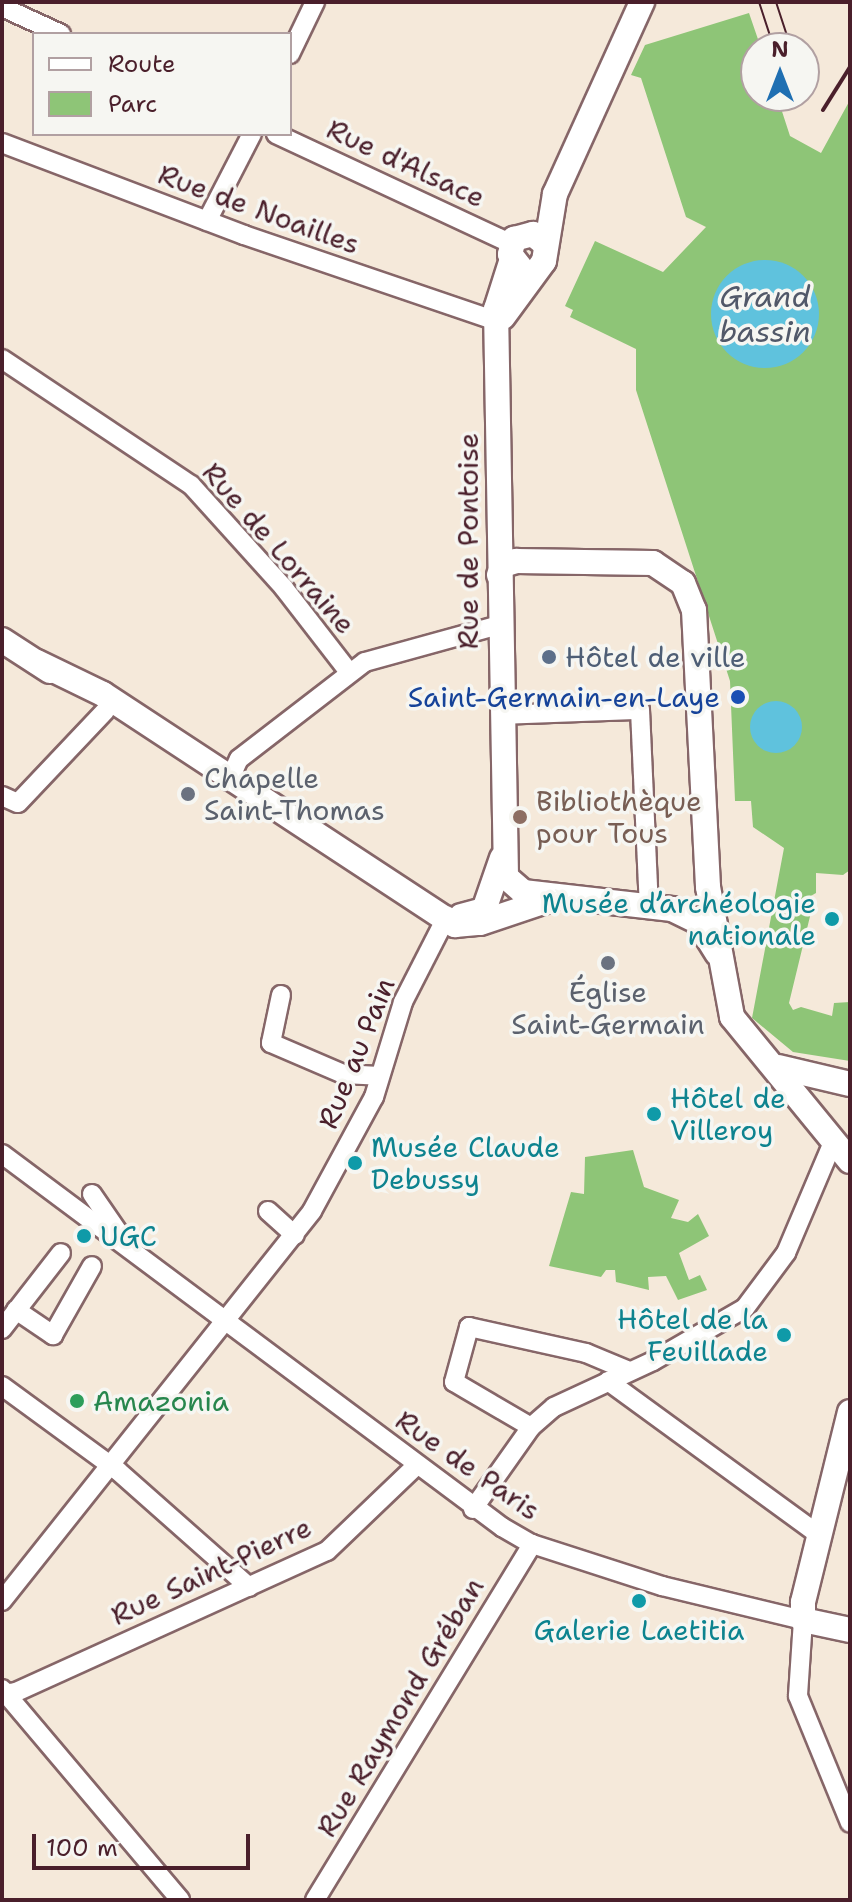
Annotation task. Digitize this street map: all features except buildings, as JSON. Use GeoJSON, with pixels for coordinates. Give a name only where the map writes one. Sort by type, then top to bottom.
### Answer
{"type":"FeatureCollection","features":[{"type":"Feature","properties":{"kind":"main road","name":"Rue de Pontoise"},"geometry":{"type":"LineString","coordinates":[[458,916],[484,910],[501,861],[499,322],[496,309],[524,245],[555,194],[642,2]]}},
{"type":"Feature","properties":{"kind":"main road"},"geometry":{"type":"LineString","coordinates":[[499,322],[535,268],[544,261],[524,245]]}},
{"type":"Feature","properties":{"kind":"main road"},"geometry":{"type":"LineString","coordinates":[[498,536],[506,551],[520,560]]}},
{"type":"Feature","properties":{"kind":"main road"},"geometry":{"type":"LineString","coordinates":[[499,575],[503,565],[520,560],[653,563],[676,576],[690,595],[708,887],[717,953],[732,1017],[744,1036],[778,1067],[850,1161]]}},
{"type":"Feature","properties":{"kind":"main road"},"geometry":{"type":"LineString","coordinates":[[2,640],[115,711],[210,763],[229,781],[458,916],[466,926],[556,898],[660,908],[697,921],[717,953]]}},
{"type":"Feature","properties":{"kind":"main road","name":"Rue de Pontoise"},"geometry":{"type":"LineString","coordinates":[[501,861],[513,886],[523,892],[556,898]]}},
{"type":"Feature","properties":{"kind":"main road"},"geometry":{"type":"LineString","coordinates":[[660,908],[694,902],[708,887]]}},
{"type":"Feature","properties":{"kind":"main road"},"geometry":{"type":"LineString","coordinates":[[778,1067],[842,1083]]}},
{"type":"Feature","properties":{"kind":"main road"},"geometry":{"type":"LineString","coordinates":[[805,1102],[842,1083]]}},
{"type":"Feature","properties":{"kind":"main road"},"geometry":{"type":"LineString","coordinates":[[850,1412],[819,1535],[803,1620],[850,1630]]}},
{"type":"Feature","properties":{"kind":"street"},"geometry":{"type":"LineString","coordinates":[[292,50],[315,2]]}},
{"type":"Feature","properties":{"kind":"street"},"geometry":{"type":"LineString","coordinates":[[2,7],[57,32]]}},
{"type":"Feature","properties":{"kind":"street"},"geometry":{"type":"LineString","coordinates":[[207,221],[251,136]]}},
{"type":"Feature","properties":{"kind":"street","name":"Rue d'Alsace"},"geometry":{"type":"LineString","coordinates":[[280,136],[524,245]]}},
{"type":"Feature","properties":{"kind":"street","name":"Rue de Noailles"},"geometry":{"type":"LineString","coordinates":[[2,143],[207,221],[499,322]]}},
{"type":"Feature","properties":{"kind":"street","name":"Rue de Lorraine"},"geometry":{"type":"LineString","coordinates":[[2,359],[191,485],[284,588],[349,672]]}},
{"type":"Feature","properties":{"kind":"street"},"geometry":{"type":"LineString","coordinates":[[229,781],[239,759],[365,662],[499,625]]}},
{"type":"Feature","properties":{"kind":"street"},"geometry":{"type":"LineString","coordinates":[[501,715],[640,710],[660,908]]}},
{"type":"Feature","properties":{"kind":"street"},"geometry":{"type":"LineString","coordinates":[[10,799],[115,711]]}},
{"type":"Feature","properties":{"kind":"street","name":"Rue au Pain"},"geometry":{"type":"LineString","coordinates":[[2,1601],[112,1468],[223,1321],[295,1235],[335,1176],[379,1076],[403,1002],[458,916]]}},
{"type":"Feature","properties":{"kind":"street"},"geometry":{"type":"LineString","coordinates":[[281,995],[271,1043],[343,1074],[379,1076]]}},
{"type":"Feature","properties":{"kind":"street"},"geometry":{"type":"LineString","coordinates":[[473,1509],[531,1427],[554,1407],[629,1371],[745,1308],[786,1253],[834,1140]]}},
{"type":"Feature","properties":{"kind":"street"},"geometry":{"type":"LineString","coordinates":[[2,1154],[124,1241]]}},
{"type":"Feature","properties":{"kind":"street"},"geometry":{"type":"LineString","coordinates":[[92,1194],[124,1241]]}},
{"type":"Feature","properties":{"kind":"street"},"geometry":{"type":"LineString","coordinates":[[268,1211],[295,1235]]}},
{"type":"Feature","properties":{"kind":"street","name":"Rue de Paris"},"geometry":{"type":"LineString","coordinates":[[124,1241],[223,1321],[473,1509],[532,1544],[662,1586],[803,1620]]}},
{"type":"Feature","properties":{"kind":"street"},"geometry":{"type":"LineString","coordinates":[[2,1329],[61,1253]]}},
{"type":"Feature","properties":{"kind":"street"},"geometry":{"type":"LineString","coordinates":[[16,1310],[53,1335],[92,1266]]}},
{"type":"Feature","properties":{"kind":"street"},"geometry":{"type":"LineString","coordinates":[[531,1427],[454,1382],[469,1327],[586,1353],[629,1371]]}},
{"type":"Feature","properties":{"kind":"street"},"geometry":{"type":"LineString","coordinates":[[608,1381],[819,1535]]}},
{"type":"Feature","properties":{"kind":"street"},"geometry":{"type":"LineString","coordinates":[[2,1386],[112,1468],[249,1587]]}},
{"type":"Feature","properties":{"kind":"street","name":"Rue Saint-Pierre"},"geometry":{"type":"LineString","coordinates":[[3,1692],[327,1551],[417,1465]]}},
{"type":"Feature","properties":{"kind":"street","name":"Rue Raymond Gréban"},"geometry":{"type":"LineString","coordinates":[[315,1900],[532,1544]]}},
{"type":"Feature","properties":{"kind":"street"},"geometry":{"type":"LineString","coordinates":[[803,1620],[798,1696],[850,1823]]}},
{"type":"Feature","properties":{"kind":"street"},"geometry":{"type":"LineString","coordinates":[[3,1692],[180,1900]]}},
{"type":"Feature","properties":{"kind":"green space"},"geometry":{"type":"Polygon","coordinates":[[[749,13],[756,32],[740,32],[740,112],[782,112],[790,136],[821,153],[850,100],[850,870],[843,875],[816,873],[816,893],[809,897],[813,904],[789,1003],[793,1010],[801,1007],[832,1016],[834,1003],[850,1002],[850,1061],[793,1052],[752,1018],[784,848],[753,827],[751,801],[735,801],[730,681],[636,390],[636,349],[570,317],[573,310],[565,306],[595,241],[663,272],[706,227],[686,217],[641,78],[631,75],[645,45],[749,13]]]}},
{"type":"Feature","properties":{"kind":"green space"},"geometry":{"type":"Polygon","coordinates":[[[633,1150],[644,1187],[679,1200],[671,1218],[688,1222],[698,1214],[709,1236],[679,1253],[689,1280],[700,1275],[707,1290],[678,1300],[666,1276],[648,1277],[649,1290],[616,1282],[615,1270],[606,1270],[601,1277],[549,1266],[571,1192],[584,1194],[585,1157],[633,1150]]]}},
{"type":"Feature","properties":{"kind":"water","name":"Grand bassin"},"geometry":{"type":"Polygon","coordinates":[[[765,260],[786,264],[803,276],[815,293],[819,314],[815,335],[803,352],[786,364],[765,368],[744,364],[727,352],[715,335],[711,314],[715,293],[727,276],[744,264],[765,260]]]}},
{"type":"Feature","properties":{"kind":"water"},"geometry":{"type":"Polygon","coordinates":[[[776,701],[794,709],[802,727],[794,745],[776,753],[758,745],[750,727],[758,709],[776,701]]]}},
{"type":"Feature","properties":{"kind":"tram line"},"geometry":{"type":"LineString","coordinates":[[759,2],[769,32]]}},
{"type":"Feature","properties":{"kind":"tram line"},"geometry":{"type":"LineString","coordinates":[[776,2],[786,32]]}},
{"type":"Feature","properties":{"kind":"railway"},"geometry":{"type":"LineString","coordinates":[[823,110],[850,67]]}},
{"type":"Feature","properties":{"kind":"place","name":"Hôtel de ville"},"geometry":{"type":"Point","coordinates":[549,657]}},
{"type":"Feature","properties":{"kind":"place","name":"Saint-Germain-en-Laye"},"geometry":{"type":"Point","coordinates":[738,697]}},
{"type":"Feature","properties":{"kind":"place","name":"Chapelle Saint-Thomas"},"geometry":{"type":"Point","coordinates":[188,794]}},
{"type":"Feature","properties":{"kind":"place","name":"Bibliothèque pour Tous"},"geometry":{"type":"Point","coordinates":[520,817]}},
{"type":"Feature","properties":{"kind":"place","name":"Musée d’archéologie nationale"},"geometry":{"type":"Point","coordinates":[832,919]}},
{"type":"Feature","properties":{"kind":"place","name":"Église Saint-Germain"},"geometry":{"type":"Point","coordinates":[608,963]}},
{"type":"Feature","properties":{"kind":"place","name":"Hôtel de Villeroy"},"geometry":{"type":"Point","coordinates":[654,1114]}},
{"type":"Feature","properties":{"kind":"place","name":"Musée Claude Debussy"},"geometry":{"type":"Point","coordinates":[355,1163]}},
{"type":"Feature","properties":{"kind":"place","name":"UGC"},"geometry":{"type":"Point","coordinates":[84,1236]}},
{"type":"Feature","properties":{"kind":"place","name":"Hôtel de la Feuillade"},"geometry":{"type":"Point","coordinates":[784,1335]}},
{"type":"Feature","properties":{"kind":"place","name":"Amazonia"},"geometry":{"type":"Point","coordinates":[77,1401]}},
{"type":"Feature","properties":{"kind":"place","name":"Galerie Laetitia"},"geometry":{"type":"Point","coordinates":[639,1601]}}]}
